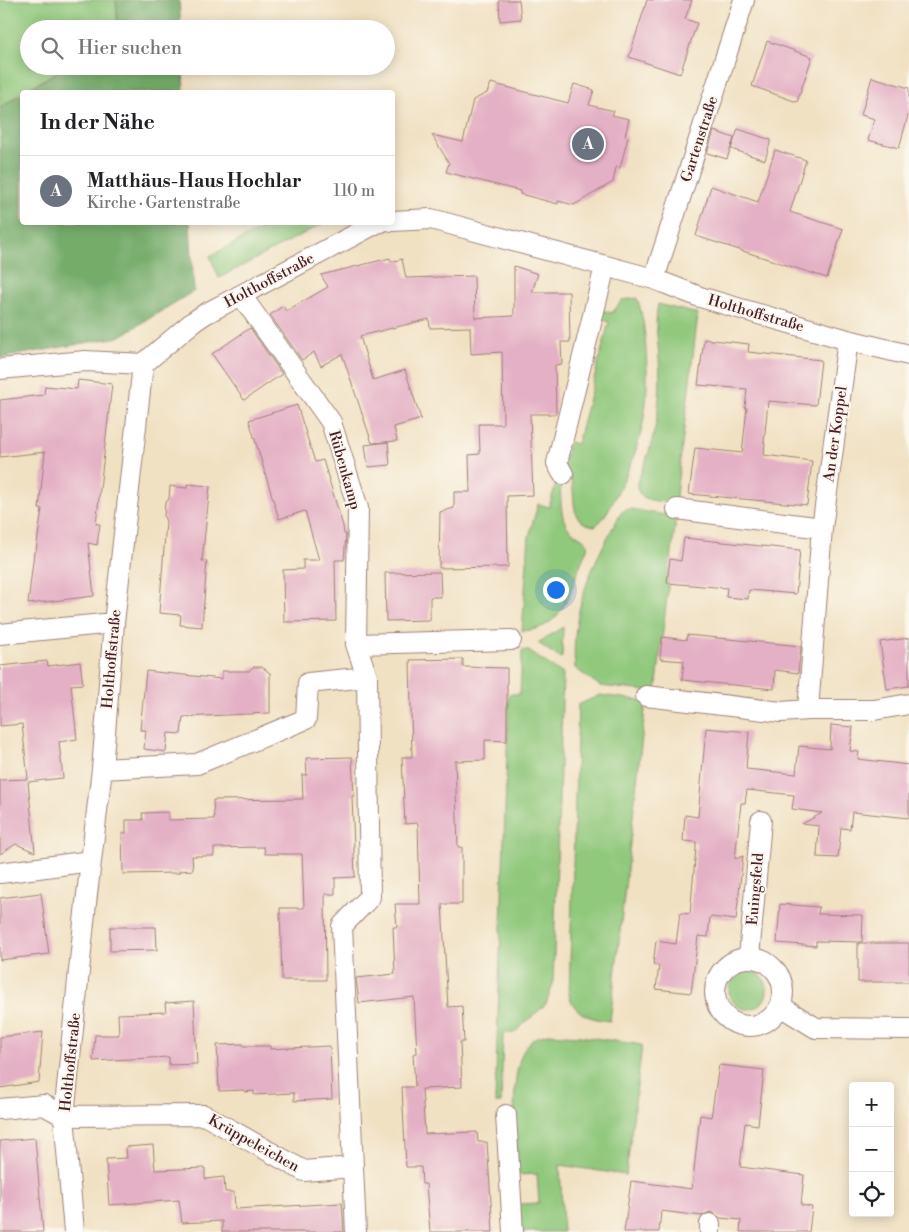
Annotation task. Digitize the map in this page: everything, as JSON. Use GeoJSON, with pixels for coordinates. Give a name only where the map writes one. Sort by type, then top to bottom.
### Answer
{"type":"FeatureCollection","features":[{"type":"Feature","properties":{"kind":"street","name":"Gartenstraße"},"geometry":{"type":"LineString","coordinates":[[654,278],[744,0]]}},
{"type":"Feature","properties":{"kind":"street","name":"Holthoffstraße"},"geometry":{"type":"LineString","coordinates":[[395,221],[431,219],[654,278],[700,297],[848,340],[909,354]]}},
{"type":"Feature","properties":{"kind":"street","name":"Holthoffstraße"},"geometry":{"type":"LineString","coordinates":[[74,1232],[64,1116],[102,770],[114,623],[143,364],[193,322],[373,225]]}},
{"type":"Feature","properties":{"kind":"street"},"geometry":{"type":"LineString","coordinates":[[564,474],[557,463],[606,266]]}},
{"type":"Feature","properties":{"kind":"street","name":"Rübenkamp"},"geometry":{"type":"LineString","coordinates":[[241,295],[331,422],[358,508],[356,644],[367,677],[370,897],[342,926],[353,1167]]}},
{"type":"Feature","properties":{"kind":"street","name":"An der Koppel"},"geometry":{"type":"LineString","coordinates":[[808,710],[822,528],[848,340]]}},
{"type":"Feature","properties":{"kind":"street"},"geometry":{"type":"LineString","coordinates":[[0,370],[85,361],[143,364]]}},
{"type":"Feature","properties":{"kind":"street"},"geometry":{"type":"LineString","coordinates":[[677,509],[822,528]]}},
{"type":"Feature","properties":{"kind":"street"},"geometry":{"type":"LineString","coordinates":[[0,634],[114,623]]}},
{"type":"Feature","properties":{"kind":"street"},"geometry":{"type":"LineString","coordinates":[[356,644],[511,640]]}},
{"type":"Feature","properties":{"kind":"street"},"geometry":{"type":"LineString","coordinates":[[102,770],[197,764],[306,719],[308,683],[367,677]]}},
{"type":"Feature","properties":{"kind":"street"},"geometry":{"type":"LineString","coordinates":[[646,696],[781,712],[874,710],[909,704]]}},
{"type":"Feature","properties":{"kind":"street","name":"Euingsfeld"},"geometry":{"type":"LineString","coordinates":[[749,957],[761,821]]}},
{"type":"Feature","properties":{"kind":"street"},"geometry":{"type":"LineString","coordinates":[[0,873],[91,861]]}},
{"type":"Feature","properties":{"kind":"street"},"geometry":{"type":"LineString","coordinates":[[738,958],[760,959],[770,964],[778,972],[783,984],[784,995],[780,1006],[774,1016],[764,1023],[753,1026],[741,1026],[730,1021],[716,1003],[714,992],[716,981],[721,971],[738,958]]}},
{"type":"Feature","properties":{"kind":"street"},"geometry":{"type":"LineString","coordinates":[[780,1006],[816,1028],[909,1029]]}},
{"type":"Feature","properties":{"kind":"street"},"geometry":{"type":"LineString","coordinates":[[0,1109],[44,1105],[64,1116]]}},
{"type":"Feature","properties":{"kind":"street","name":"Krüppeleichen"},"geometry":{"type":"LineString","coordinates":[[64,1116],[204,1115],[304,1170],[353,1167]]}},
{"type":"Feature","properties":{"kind":"street"},"geometry":{"type":"LineString","coordinates":[[506,1116],[513,1232]]}},
{"type":"Feature","properties":{"kind":"street"},"geometry":{"type":"LineString","coordinates":[[353,1167],[356,1232]]}},
{"type":"Feature","properties":{"kind":"green space"},"geometry":{"type":"Polygon","coordinates":[[[0,0],[116,0],[117,20],[20,20],[20,75],[51,75],[25,90],[20,90],[20,93],[0,108],[0,0]]]}},
{"type":"Feature","properties":{"kind":"green space"},"geometry":{"type":"Polygon","coordinates":[[[116,0],[179,0],[180,20],[117,20],[116,0]]]}},
{"type":"Feature","properties":{"kind":"green space"},"geometry":{"type":"Polygon","coordinates":[[[52,75],[183,75],[184,90],[28,90],[52,75]]]}},
{"type":"Feature","properties":{"kind":"green space"},"geometry":{"type":"Polygon","coordinates":[[[20,95],[20,225],[190,225],[194,291],[119,337],[0,358],[0,108],[20,95]]]}},
{"type":"Feature","properties":{"kind":"green space"},"geometry":{"type":"Polygon","coordinates":[[[268,225],[320,225],[219,278],[210,256],[268,225]]]}},
{"type":"Feature","properties":{"kind":"green space"},"geometry":{"type":"Polygon","coordinates":[[[637,298],[646,344],[647,390],[643,425],[633,459],[625,476],[607,512],[595,526],[586,524],[577,515],[573,486],[568,472],[563,465],[569,442],[577,444],[609,322],[599,319],[601,310],[612,313],[622,300],[637,298]]]}},
{"type":"Feature","properties":{"kind":"green space"},"geometry":{"type":"Polygon","coordinates":[[[658,304],[698,314],[675,503],[650,500],[640,494],[637,489],[637,482],[644,467],[653,437],[660,391],[656,324],[658,304]]]}},
{"type":"Feature","properties":{"kind":"green space"},"geometry":{"type":"Polygon","coordinates":[[[558,477],[560,478],[562,512],[566,524],[571,531],[586,541],[588,544],[587,549],[572,589],[559,613],[550,622],[538,629],[522,631],[529,536],[538,504],[549,507],[558,477]]]}},
{"type":"Feature","properties":{"kind":"green space"},"geometry":{"type":"Polygon","coordinates":[[[631,509],[676,517],[656,692],[600,686],[575,668],[576,626],[586,587],[601,550],[621,513],[631,509]]]}},
{"type":"Feature","properties":{"kind":"green space"},"geometry":{"type":"Polygon","coordinates":[[[563,627],[562,657],[560,658],[538,643],[563,627]]]}},
{"type":"Feature","properties":{"kind":"green space"},"geometry":{"type":"Polygon","coordinates":[[[527,650],[563,674],[553,984],[546,1004],[514,1033],[503,1033],[501,1103],[495,1103],[509,694],[520,694],[522,651],[527,650]]]}},
{"type":"Feature","properties":{"kind":"green space"},"geometry":{"type":"Polygon","coordinates":[[[600,695],[646,701],[610,1021],[584,1015],[575,1007],[569,994],[578,705],[600,695]]]}},
{"type":"Feature","properties":{"kind":"green space"},"geometry":{"type":"Polygon","coordinates":[[[748,971],[755,972],[761,977],[766,983],[766,997],[761,1003],[755,1008],[748,1009],[741,1008],[735,1003],[730,997],[729,990],[730,983],[735,977],[741,972],[748,971]]]}},
{"type":"Feature","properties":{"kind":"green space"},"geometry":{"type":"Polygon","coordinates":[[[547,1034],[580,1036],[642,1045],[626,1175],[560,1165],[563,1232],[520,1232],[519,1204],[539,1203],[537,1174],[518,1175],[514,1105],[515,1086],[523,1053],[532,1040],[547,1034]]]}},
{"type":"Feature","properties":{"kind":"building"},"geometry":{"type":"Polygon","coordinates":[[[499,0],[519,0],[521,19],[500,21],[499,0]]]}},
{"type":"Feature","properties":{"kind":"building"},"geometry":{"type":"Polygon","coordinates":[[[647,0],[692,0],[685,19],[697,23],[680,74],[629,57],[647,0]]]}},
{"type":"Feature","properties":{"kind":"building"},"geometry":{"type":"Polygon","coordinates":[[[767,41],[812,57],[797,102],[752,86],[767,41]]]}},
{"type":"Feature","properties":{"kind":"building"},"geometry":{"type":"Polygon","coordinates":[[[872,77],[909,88],[909,112],[899,148],[868,140],[875,119],[861,115],[872,77]]]}},
{"type":"Feature","properties":{"kind":"building"},"geometry":{"type":"Polygon","coordinates":[[[491,83],[568,103],[574,84],[594,90],[589,105],[614,111],[612,115],[629,119],[625,136],[628,137],[620,168],[616,167],[613,182],[574,205],[558,201],[558,204],[520,194],[520,191],[446,172],[449,163],[432,135],[463,142],[473,100],[487,93],[491,83]]]}},
{"type":"Feature","properties":{"kind":"building"},"geometry":{"type":"Polygon","coordinates":[[[738,129],[771,140],[765,160],[731,149],[738,129]]]}},
{"type":"Feature","properties":{"kind":"building"},"geometry":{"type":"Polygon","coordinates":[[[714,131],[734,138],[727,159],[707,153],[714,131]]]}},
{"type":"Feature","properties":{"kind":"building"},"geometry":{"type":"Polygon","coordinates":[[[775,150],[806,160],[790,212],[843,229],[827,278],[696,236],[711,186],[758,202],[775,150]]]}},
{"type":"Feature","properties":{"kind":"building"},"geometry":{"type":"Polygon","coordinates":[[[390,258],[391,262],[402,259],[406,278],[474,276],[475,318],[514,316],[514,266],[538,274],[532,292],[569,292],[570,342],[561,342],[562,364],[555,365],[556,414],[530,414],[533,495],[507,496],[508,567],[439,568],[440,512],[454,508],[454,492],[470,492],[469,455],[480,454],[479,424],[503,424],[502,352],[471,354],[470,327],[430,328],[429,319],[360,336],[373,380],[405,370],[421,419],[394,427],[397,441],[372,443],[342,354],[321,366],[314,352],[302,360],[270,315],[283,306],[286,311],[328,287],[321,275],[390,258]]]}},
{"type":"Feature","properties":{"kind":"building"},"geometry":{"type":"Polygon","coordinates":[[[250,328],[282,374],[244,400],[212,354],[250,328]]]}},
{"type":"Feature","properties":{"kind":"building"},"geometry":{"type":"Polygon","coordinates":[[[704,339],[749,344],[748,352],[821,360],[816,405],[768,401],[764,455],[812,461],[807,505],[689,494],[695,448],[742,453],[747,408],[745,408],[747,389],[698,385],[704,339]]]}},
{"type":"Feature","properties":{"kind":"building"},"geometry":{"type":"Polygon","coordinates":[[[78,380],[112,384],[96,524],[100,524],[97,545],[88,543],[94,596],[28,604],[34,552],[36,551],[42,509],[39,509],[45,452],[0,457],[0,400],[44,395],[45,386],[77,389],[78,380]]]}},
{"type":"Feature","properties":{"kind":"building"},"geometry":{"type":"Polygon","coordinates":[[[297,405],[315,462],[323,460],[344,534],[346,534],[344,560],[335,560],[336,621],[284,622],[283,570],[303,569],[303,560],[319,560],[305,511],[279,519],[249,420],[297,405]]]}},
{"type":"Feature","properties":{"kind":"building"},"geometry":{"type":"Polygon","coordinates":[[[388,442],[390,465],[368,467],[365,445],[388,442]]]}},
{"type":"Feature","properties":{"kind":"building"},"geometry":{"type":"Polygon","coordinates":[[[187,484],[210,486],[202,561],[207,561],[202,627],[180,625],[181,615],[159,613],[166,522],[164,516],[165,503],[169,499],[170,486],[187,488],[187,484]]]}},
{"type":"Feature","properties":{"kind":"building"},"geometry":{"type":"Polygon","coordinates":[[[684,538],[800,550],[796,594],[749,590],[748,599],[726,597],[727,588],[667,583],[670,559],[681,561],[684,538]]]}},
{"type":"Feature","properties":{"kind":"building"},"geometry":{"type":"Polygon","coordinates":[[[440,572],[441,597],[430,597],[430,620],[386,621],[385,573],[440,572]]]}},
{"type":"Feature","properties":{"kind":"building"},"geometry":{"type":"Polygon","coordinates":[[[687,635],[801,646],[798,673],[775,670],[774,689],[682,680],[684,661],[660,659],[662,637],[686,640],[687,635]]]}},
{"type":"Feature","properties":{"kind":"building"},"geometry":{"type":"Polygon","coordinates":[[[909,638],[909,686],[887,689],[880,642],[909,638]]]}},
{"type":"Feature","properties":{"kind":"building"},"geometry":{"type":"Polygon","coordinates":[[[463,659],[463,667],[507,668],[507,741],[485,740],[485,760],[455,761],[458,847],[462,847],[462,904],[442,904],[448,1007],[462,1006],[464,1042],[460,1042],[462,1087],[422,1089],[425,1134],[477,1132],[478,1142],[487,1142],[493,1232],[430,1232],[426,1184],[422,1184],[421,1167],[406,1167],[402,1087],[415,1087],[413,1054],[417,1053],[414,997],[359,1003],[356,978],[395,974],[393,927],[397,927],[395,904],[420,904],[418,823],[405,824],[402,757],[412,757],[410,660],[463,659]]]}},
{"type":"Feature","properties":{"kind":"building"},"geometry":{"type":"Polygon","coordinates":[[[47,661],[48,666],[80,662],[83,684],[71,685],[77,739],[59,742],[63,778],[28,782],[35,852],[16,844],[0,854],[0,780],[28,779],[22,724],[0,726],[0,666],[47,661]]]}},
{"type":"Feature","properties":{"kind":"building"},"geometry":{"type":"Polygon","coordinates":[[[253,667],[262,667],[270,673],[270,713],[183,717],[181,734],[168,733],[166,752],[144,749],[146,730],[140,730],[146,671],[222,679],[222,671],[249,671],[253,667]]]}},
{"type":"Feature","properties":{"kind":"building"},"geometry":{"type":"Polygon","coordinates":[[[831,725],[853,727],[850,751],[859,752],[858,759],[909,765],[909,818],[852,812],[850,829],[841,828],[838,858],[817,857],[819,826],[802,824],[822,813],[792,809],[794,795],[747,790],[745,803],[741,803],[735,859],[743,856],[736,920],[710,917],[708,937],[698,936],[691,993],[656,989],[659,966],[653,965],[656,941],[676,944],[680,913],[690,914],[696,842],[683,841],[685,815],[698,817],[706,728],[749,732],[746,769],[796,774],[799,746],[830,749],[831,725]]]}},
{"type":"Feature","properties":{"kind":"building"},"geometry":{"type":"Polygon","coordinates":[[[352,757],[355,877],[335,878],[335,894],[325,894],[326,980],[282,980],[280,908],[304,908],[302,854],[265,854],[264,847],[214,848],[214,856],[192,856],[193,870],[179,871],[179,873],[123,874],[122,833],[126,833],[126,820],[143,820],[142,813],[168,812],[168,820],[214,819],[213,800],[303,799],[302,775],[307,775],[306,758],[352,757]]]}},
{"type":"Feature","properties":{"kind":"building"},"geometry":{"type":"Polygon","coordinates":[[[41,893],[49,954],[0,960],[0,898],[41,893]]]}},
{"type":"Feature","properties":{"kind":"building"},"geometry":{"type":"Polygon","coordinates":[[[780,904],[819,907],[818,914],[863,915],[862,942],[816,941],[816,946],[777,943],[780,904]]]}},
{"type":"Feature","properties":{"kind":"building"},"geometry":{"type":"Polygon","coordinates":[[[110,927],[156,927],[157,950],[110,951],[110,927]]]}},
{"type":"Feature","properties":{"kind":"building"},"geometry":{"type":"Polygon","coordinates":[[[858,943],[909,943],[909,982],[858,982],[858,943]]]}},
{"type":"Feature","properties":{"kind":"building"},"geometry":{"type":"Polygon","coordinates":[[[194,1001],[197,1064],[169,1065],[169,1057],[93,1061],[95,1035],[119,1035],[118,1014],[166,1012],[165,1003],[194,1001]]]}},
{"type":"Feature","properties":{"kind":"building"},"geometry":{"type":"Polygon","coordinates":[[[43,1032],[39,1082],[0,1088],[0,1037],[43,1032]]]}},
{"type":"Feature","properties":{"kind":"building"},"geometry":{"type":"Polygon","coordinates":[[[243,1044],[243,1046],[270,1046],[270,1049],[330,1046],[332,1099],[294,1101],[294,1093],[254,1095],[254,1091],[219,1091],[217,1045],[243,1044]]]}},
{"type":"Feature","properties":{"kind":"building"},"geometry":{"type":"Polygon","coordinates":[[[719,1065],[764,1070],[758,1125],[745,1123],[740,1167],[804,1175],[801,1205],[812,1207],[809,1232],[740,1232],[741,1220],[720,1218],[710,1212],[702,1216],[661,1211],[659,1232],[624,1232],[631,1181],[692,1189],[700,1115],[711,1117],[719,1065]]]}},
{"type":"Feature","properties":{"kind":"building"},"geometry":{"type":"Polygon","coordinates":[[[35,1138],[43,1232],[0,1232],[0,1141],[35,1138]]]}},
{"type":"Feature","properties":{"kind":"building"},"geometry":{"type":"Polygon","coordinates":[[[153,1145],[155,1170],[205,1168],[205,1179],[224,1177],[225,1192],[234,1192],[235,1209],[342,1203],[344,1232],[222,1232],[222,1221],[182,1223],[179,1200],[109,1205],[106,1159],[127,1158],[126,1147],[153,1145]]]}},
{"type":"Feature","properties":{"kind":"place","name":"Matthäus-Haus Hochlar"},"geometry":{"type":"Point","coordinates":[588,144]}}]}
